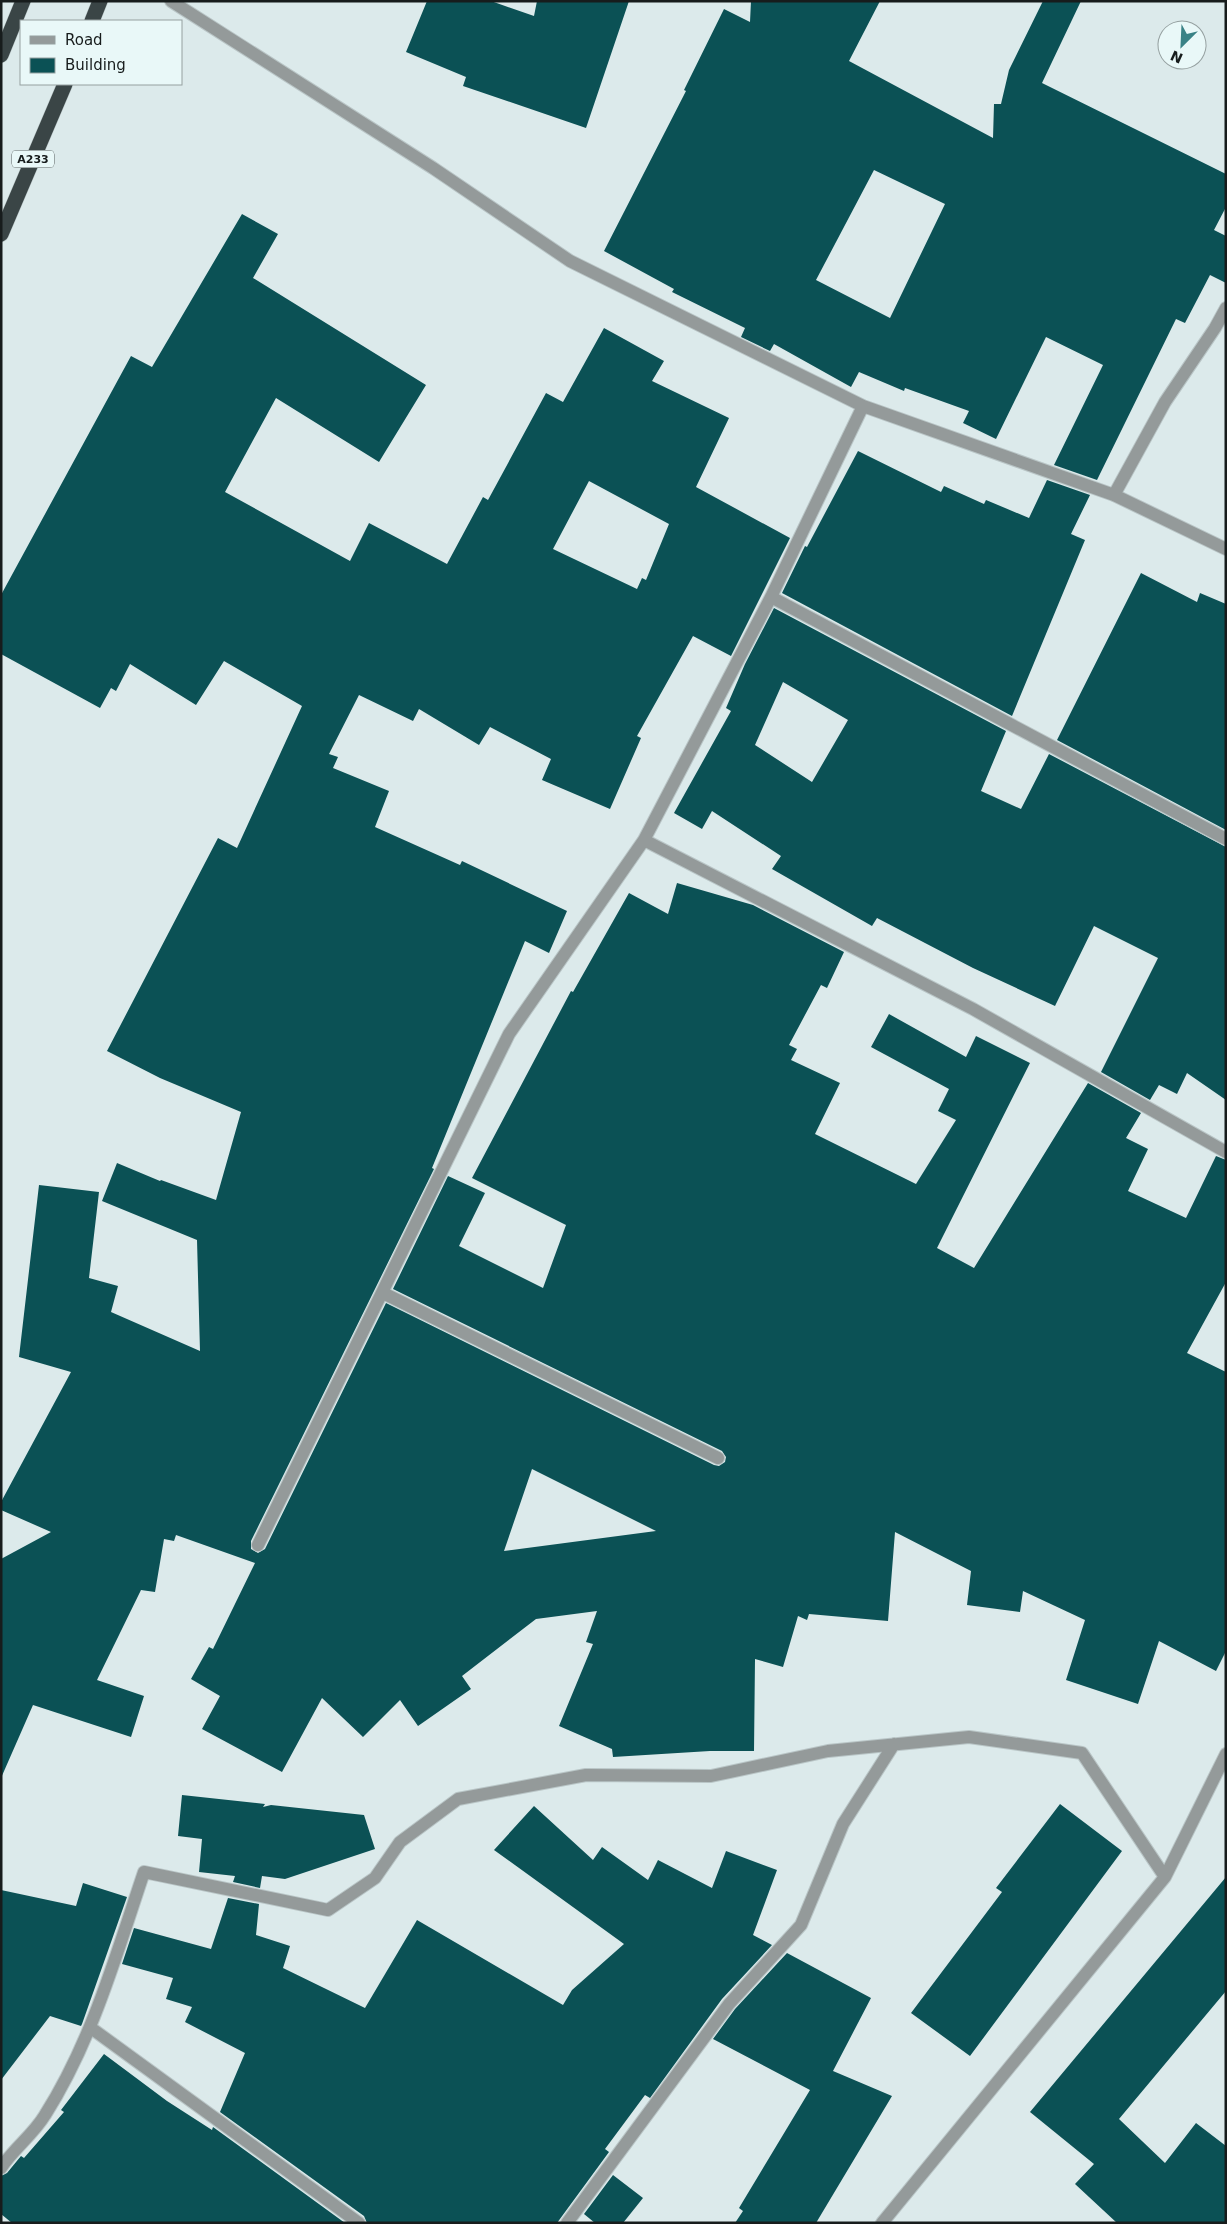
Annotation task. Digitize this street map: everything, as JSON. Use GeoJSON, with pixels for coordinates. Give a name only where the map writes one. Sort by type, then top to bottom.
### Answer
{"type":"FeatureCollection","features":[{"type":"Feature","properties":{"kind":"highway"},"geometry":{"type":"LineString","coordinates":[[1,55],[23,1]]}},
{"type":"Feature","properties":{"kind":"highway"},"geometry":{"type":"LineString","coordinates":[[92,20],[100,1]]}},
{"type":"Feature","properties":{"kind":"highway","name":"A233"},"geometry":{"type":"LineString","coordinates":[[1,234],[65,85]]}},
{"type":"Feature","properties":{"kind":"street"},"geometry":{"type":"LineString","coordinates":[[171,1],[433,168],[570,261],[863,406],[1114,495],[1226,548]]}},
{"type":"Feature","properties":{"kind":"street"},"geometry":{"type":"LineString","coordinates":[[1114,495],[1165,402],[1226,308]]}},
{"type":"Feature","properties":{"kind":"street"},"geometry":{"type":"LineString","coordinates":[[258,1545],[509,1034],[644,840],[771,596],[863,406]]}},
{"type":"Feature","properties":{"kind":"street"},"geometry":{"type":"LineString","coordinates":[[771,596],[1226,839]]}},
{"type":"Feature","properties":{"kind":"street"},"geometry":{"type":"LineString","coordinates":[[644,840],[973,1009],[1226,1152]]}},
{"type":"Feature","properties":{"kind":"street"},"geometry":{"type":"LineString","coordinates":[[383,1293],[718,1458]]}},
{"type":"Feature","properties":{"kind":"street"},"geometry":{"type":"LineString","coordinates":[[1,2168],[44,2117],[91,2028],[144,1872],[328,1910],[376,1878],[400,1842],[458,1798],[586,1775],[711,1776],[828,1751],[969,1737],[1082,1752],[1165,1878]]}},
{"type":"Feature","properties":{"kind":"street"},"geometry":{"type":"LineString","coordinates":[[567,2223],[728,2004],[801,1925],[843,1824],[894,1744]]}},
{"type":"Feature","properties":{"kind":"street"},"geometry":{"type":"LineString","coordinates":[[882,2223],[1165,1878],[1226,1754]]}},
{"type":"Feature","properties":{"kind":"street"},"geometry":{"type":"LineString","coordinates":[[91,2028],[359,2223]]}},
{"type":"Feature","properties":{"kind":"building"},"geometry":{"type":"Polygon","coordinates":[[[427,1],[491,1],[534,16],[537,1],[629,1],[586,128],[463,86],[466,77],[406,52],[427,1]]]}},
{"type":"Feature","properties":{"kind":"building"},"geometry":{"type":"Polygon","coordinates":[[[751,1],[880,1],[849,61],[993,138],[994,104],[1001,104],[1009,70],[1043,1],[1081,1],[1042,83],[1226,174],[1226,207],[1214,230],[1226,236],[1226,283],[1210,275],[1185,323],[1176,319],[1097,480],[1054,465],[1103,365],[1046,337],[996,439],[963,423],[969,411],[905,388],[904,391],[859,372],[851,387],[774,344],[770,351],[741,337],[745,328],[672,292],[674,289],[604,251],[686,91],[684,90],[724,9],[750,22],[751,1]],[[874,170],[816,280],[890,318],[945,204],[874,170]]]}},
{"type":"Feature","properties":{"kind":"building"},"geometry":{"type":"Polygon","coordinates":[[[242,214],[278,234],[253,278],[426,385],[379,462],[276,398],[225,492],[350,561],[369,523],[447,564],[483,497],[488,500],[546,393],[563,402],[604,328],[664,361],[652,381],[729,418],[696,487],[790,538],[731,656],[693,636],[637,736],[641,738],[610,809],[542,780],[551,759],[490,727],[479,745],[419,709],[413,721],[359,695],[329,754],[338,757],[333,768],[389,791],[375,827],[460,865],[462,861],[567,911],[549,953],[525,941],[432,1168],[434,1169],[251,1541],[251,1549],[258,1553],[265,1549],[386,1303],[714,1465],[719,1466],[725,1462],[726,1457],[722,1451],[393,1289],[448,1176],[485,1193],[459,1246],[543,1288],[566,1225],[472,1178],[571,991],[573,992],[629,893],[668,914],[677,883],[753,905],[844,952],[827,988],[821,985],[789,1045],[797,1049],[791,1060],[840,1083],[815,1134],[916,1184],[956,1120],[938,1111],[949,1089],[871,1047],[889,1014],[966,1057],[976,1036],[1030,1063],[937,1248],[974,1268],[1088,1083],[1141,1113],[1126,1138],[1148,1149],[1128,1191],[1186,1218],[1216,1156],[1226,1160],[1226,1282],[1187,1353],[1226,1372],[1226,1651],[1216,1671],[1159,1641],[1138,1704],[1066,1680],[1085,1620],[1023,1591],[1020,1612],[967,1605],[971,1571],[895,1532],[888,1621],[809,1614],[807,1620],[798,1616],[783,1667],[755,1659],[754,1751],[710,1751],[613,1757],[612,1749],[559,1726],[593,1644],[586,1642],[597,1611],[536,1619],[462,1676],[471,1689],[418,1726],[400,1700],[363,1737],[322,1698],[282,1772],[202,1729],[220,1696],[191,1679],[209,1647],[213,1649],[255,1563],[176,1535],[174,1541],[164,1539],[155,1592],[141,1590],[97,1680],[144,1696],[131,1737],[33,1705],[1,1778],[1,1559],[51,1532],[1,1510],[1,1502],[71,1372],[19,1357],[39,1185],[99,1192],[89,1278],[118,1286],[111,1312],[200,1351],[197,1240],[102,1201],[117,1163],[160,1181],[216,1200],[241,1112],[160,1078],[107,1051],[218,838],[237,848],[302,706],[224,661],[196,705],[130,664],[116,691],[111,688],[100,708],[1,654],[1,595],[131,356],[152,367],[242,214]],[[589,481],[553,549],[637,589],[642,578],[646,580],[669,524],[589,481]],[[532,1469],[504,1551],[656,1531],[532,1469]]]}},
{"type":"Feature","properties":{"kind":"building"},"geometry":{"type":"Polygon","coordinates":[[[858,451],[941,492],[944,486],[984,504],[986,500],[1029,518],[1047,480],[1090,495],[1071,534],[1085,540],[1012,716],[782,593],[805,546],[807,547],[858,451]]]}},
{"type":"Feature","properties":{"kind":"building"},"geometry":{"type":"Polygon","coordinates":[[[1141,573],[1197,602],[1200,593],[1226,604],[1226,830],[1057,740],[1141,573]]]}},
{"type":"Feature","properties":{"kind":"building"},"geometry":{"type":"Polygon","coordinates":[[[774,608],[1006,731],[981,791],[1021,809],[1049,754],[1226,847],[1226,1100],[1187,1073],[1177,1094],[1159,1085],[1150,1100],[1101,1072],[1158,958],[1094,926],[1055,1006],[973,968],[877,918],[872,926],[772,869],[781,856],[712,811],[702,829],[674,813],[731,711],[726,708],[745,664],[774,608]],[[783,682],[755,745],[812,782],[848,720],[783,682]]]}},
{"type":"Feature","properties":{"kind":"building"},"geometry":{"type":"Polygon","coordinates":[[[182,1795],[265,1804],[263,1807],[271,1805],[364,1815],[375,1849],[285,1879],[262,1876],[260,1888],[233,1882],[235,1876],[199,1872],[202,1839],[178,1836],[182,1795]]]}},
{"type":"Feature","properties":{"kind":"building"},"geometry":{"type":"Polygon","coordinates":[[[1060,1804],[1122,1851],[970,2056],[911,2013],[1002,1892],[996,1888],[1060,1804]]]}},
{"type":"Feature","properties":{"kind":"building"},"geometry":{"type":"Polygon","coordinates":[[[534,1806],[593,1860],[602,1847],[648,1880],[658,1860],[712,1888],[726,1851],[777,1870],[753,1935],[772,1945],[722,1999],[650,2098],[645,2095],[605,2149],[609,2152],[557,2223],[367,2223],[364,2216],[220,2112],[245,2053],[185,2022],[192,2007],[166,1999],[173,1978],[122,1964],[134,1928],[211,1949],[228,1898],[259,1904],[256,1935],[290,1946],[283,1968],[365,2008],[417,1920],[563,2005],[572,1990],[624,1944],[494,1850],[534,1806]]]}},
{"type":"Feature","properties":{"kind":"building"},"geometry":{"type":"Polygon","coordinates":[[[1226,1877],[1226,1991],[1119,2119],[1165,2163],[1196,2123],[1226,2146],[1226,2223],[1117,2223],[1075,2184],[1094,2164],[1030,2112],[1226,1877]]]}},
{"type":"Feature","properties":{"kind":"building"},"geometry":{"type":"Polygon","coordinates":[[[83,1883],[127,1897],[82,2024],[81,2026],[50,2016],[1,2080],[1,1890],[76,1906],[83,1883]]]}},
{"type":"Feature","properties":{"kind":"building"},"geometry":{"type":"Polygon","coordinates":[[[787,1953],[871,1998],[833,2071],[892,2096],[816,2223],[735,2223],[743,2211],[739,2208],[810,2090],[713,2039],[735,2009],[787,1953]]]}},
{"type":"Feature","properties":{"kind":"building"},"geometry":{"type":"Polygon","coordinates":[[[104,2054],[167,2101],[212,2130],[213,2127],[345,2223],[12,2223],[1,2214],[1,2176],[7,2173],[21,2156],[24,2158],[64,2112],[61,2110],[104,2054]]]}},
{"type":"Feature","properties":{"kind":"building"},"geometry":{"type":"Polygon","coordinates":[[[613,2175],[643,2198],[623,2223],[595,2223],[584,2214],[613,2175]]]}}]}
